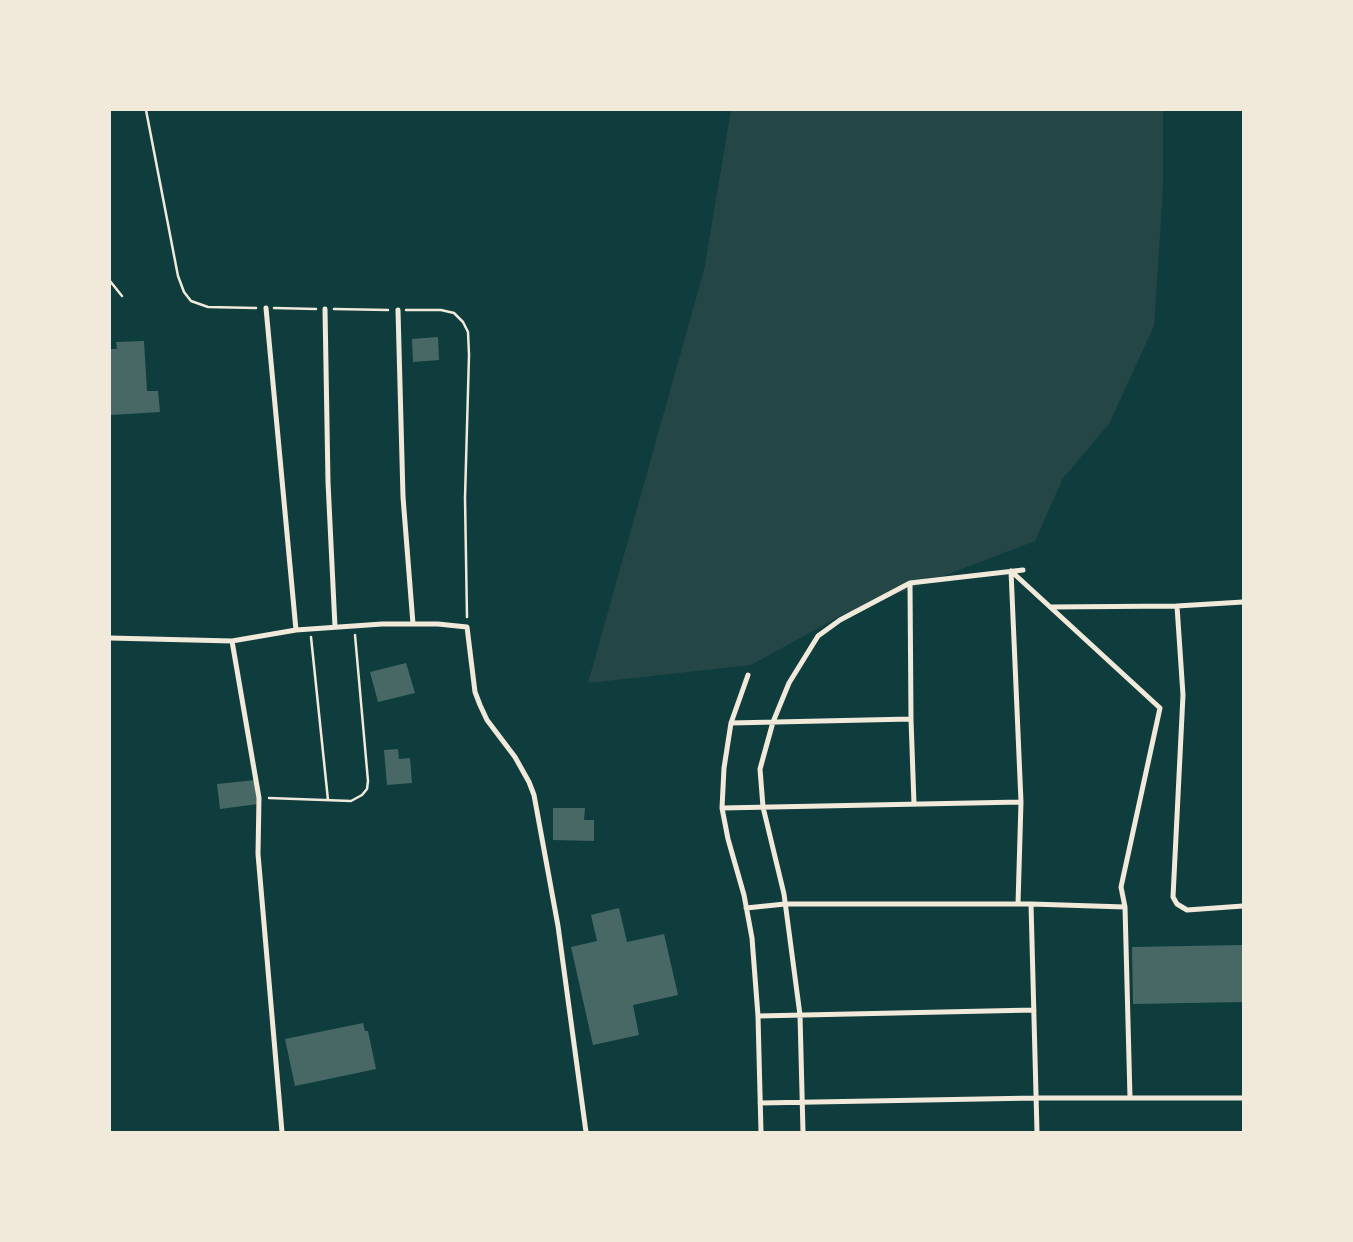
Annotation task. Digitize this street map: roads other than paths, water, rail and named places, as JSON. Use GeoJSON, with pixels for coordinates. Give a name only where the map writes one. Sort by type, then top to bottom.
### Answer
{"type":"FeatureCollection","features":[{"type":"Feature","properties":{"kind":"street"},"geometry":{"type":"LineString","coordinates":[[266,308],[296,630]]}},
{"type":"Feature","properties":{"kind":"street"},"geometry":{"type":"LineString","coordinates":[[325,309],[328,482],[335,628]]}},
{"type":"Feature","properties":{"kind":"street"},"geometry":{"type":"LineString","coordinates":[[398,310],[403,497],[413,624]]}},
{"type":"Feature","properties":{"kind":"street"},"geometry":{"type":"LineString","coordinates":[[803,1132],[800,1015],[785,904],[763,807],[760,769],[774,722],[789,683],[818,636],[840,620],[910,583],[1023,570]]}},
{"type":"Feature","properties":{"kind":"street"},"geometry":{"type":"LineString","coordinates":[[1011,571],[1160,708],[1121,887],[1125,907],[1130,1098]]}},
{"type":"Feature","properties":{"kind":"street"},"geometry":{"type":"LineString","coordinates":[[1011,571],[1021,802],[1018,904]]}},
{"type":"Feature","properties":{"kind":"street"},"geometry":{"type":"LineString","coordinates":[[910,583],[910,719],[914,804]]}},
{"type":"Feature","properties":{"kind":"street"},"geometry":{"type":"LineString","coordinates":[[1050,607],[1177,606],[1243,602]]}},
{"type":"Feature","properties":{"kind":"street"},"geometry":{"type":"LineString","coordinates":[[1177,606],[1183,695],[1173,897],[1176,904],[1187,910],[1243,906]]}},
{"type":"Feature","properties":{"kind":"street"},"geometry":{"type":"LineString","coordinates":[[110,638],[232,641],[296,630],[355,626],[413,624],[467,626],[475,692],[480,705],[487,720],[515,757],[534,795],[558,926],[586,1132]]}},
{"type":"Feature","properties":{"kind":"street"},"geometry":{"type":"LineString","coordinates":[[232,641],[259,798],[258,854],[282,1132]]}},
{"type":"Feature","properties":{"kind":"street"},"geometry":{"type":"LineString","coordinates":[[748,675],[731,723],[724,768],[722,808],[752,938],[758,1016],[761,1132]]}},
{"type":"Feature","properties":{"kind":"street"},"geometry":{"type":"LineString","coordinates":[[731,723],[910,719]]}},
{"type":"Feature","properties":{"kind":"street"},"geometry":{"type":"LineString","coordinates":[[722,808],[1021,802]]}},
{"type":"Feature","properties":{"kind":"street"},"geometry":{"type":"LineString","coordinates":[[746,908],[785,904],[1032,904],[1125,907]]}},
{"type":"Feature","properties":{"kind":"street"},"geometry":{"type":"LineString","coordinates":[[1032,904],[1037,1132]]}},
{"type":"Feature","properties":{"kind":"street"},"geometry":{"type":"LineString","coordinates":[[758,1016],[1034,1010]]}},
{"type":"Feature","properties":{"kind":"street"},"geometry":{"type":"LineString","coordinates":[[760,1103],[1036,1098],[1243,1098]]}}]}
